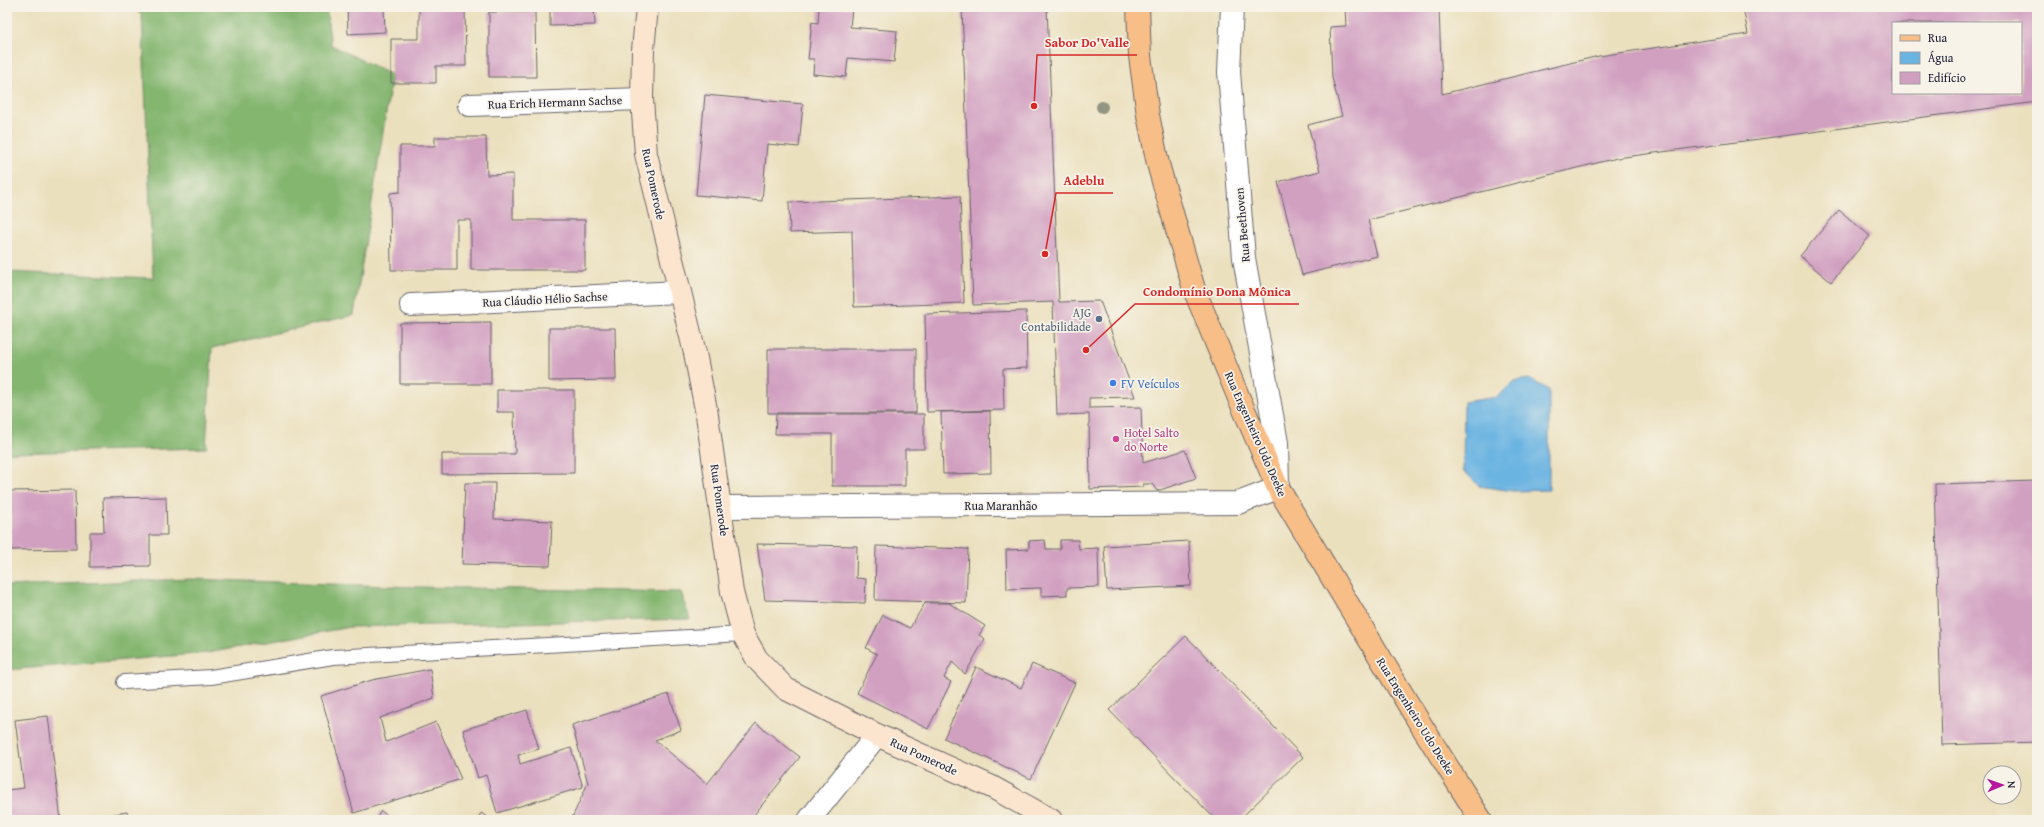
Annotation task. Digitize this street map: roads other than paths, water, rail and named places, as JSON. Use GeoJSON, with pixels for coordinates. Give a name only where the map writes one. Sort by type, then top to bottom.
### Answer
{"type":"FeatureCollection","features":[{"type":"Feature","properties":{"kind":"main road","name":"Rua Engenheiro Udo Deeke"},"geometry":{"type":"LineString","coordinates":[[1138,7],[1140,56],[1148,115],[1169,206],[1194,289],[1278,488],[1416,717],[1481,820]]}},
{"type":"Feature","properties":{"kind":"street","name":"Rua Pomerode"},"geometry":{"type":"LineString","coordinates":[[647,7],[643,50],[642,99],[646,154],[695,353],[707,415],[732,592],[743,634],[757,659],[786,689],[877,735],[992,787],[1051,820]]}},
{"type":"Feature","properties":{"kind":"street","name":"Rua Beethoven"},"geometry":{"type":"LineString","coordinates":[[1232,7],[1229,72],[1244,258],[1277,443],[1278,488]]}},
{"type":"Feature","properties":{"kind":"street","name":"Rua Erich Hermann Sachse"},"geometry":{"type":"LineString","coordinates":[[469,105],[642,99]]}},
{"type":"Feature","properties":{"kind":"street","name":"Rua Cláudio Hélio Sachse"},"geometry":{"type":"LineString","coordinates":[[411,305],[679,292]]}},
{"type":"Feature","properties":{"kind":"street","name":"Rua Maranhão"},"geometry":{"type":"LineString","coordinates":[[721,507],[1238,503],[1278,488]]}},
{"type":"Feature","properties":{"kind":"street"},"geometry":{"type":"LineString","coordinates":[[809,820],[877,735]]}},
{"type":"Feature","properties":{"kind":"lane"},"geometry":{"type":"LineString","coordinates":[[124,682],[211,677],[333,657],[743,634]]}},
{"type":"Feature","properties":{"kind":"water"},"geometry":{"type":"Polygon","coordinates":[[[1529,379],[1549,390],[1549,490],[1513,491],[1479,486],[1463,470],[1464,402],[1497,397],[1515,381],[1529,379]]]}},
{"type":"Feature","properties":{"kind":"place","name":"Sabor Do'Valle"},"geometry":{"type":"Point","coordinates":[1034,106]}},
{"type":"Feature","properties":{"kind":"place","name":"Adeblu"},"geometry":{"type":"Point","coordinates":[1045,254]}},
{"type":"Feature","properties":{"kind":"place","name":"AJG Contabilidade"},"geometry":{"type":"Point","coordinates":[1099,319]}},
{"type":"Feature","properties":{"kind":"place","name":"Condomínio Dona Mônica"},"geometry":{"type":"Point","coordinates":[1086,350]}},
{"type":"Feature","properties":{"kind":"place","name":"FV Veículos"},"geometry":{"type":"Point","coordinates":[1113,383]}},
{"type":"Feature","properties":{"kind":"place","name":"Hotel Salto do Norte"},"geometry":{"type":"Point","coordinates":[1116,439]}}]}
